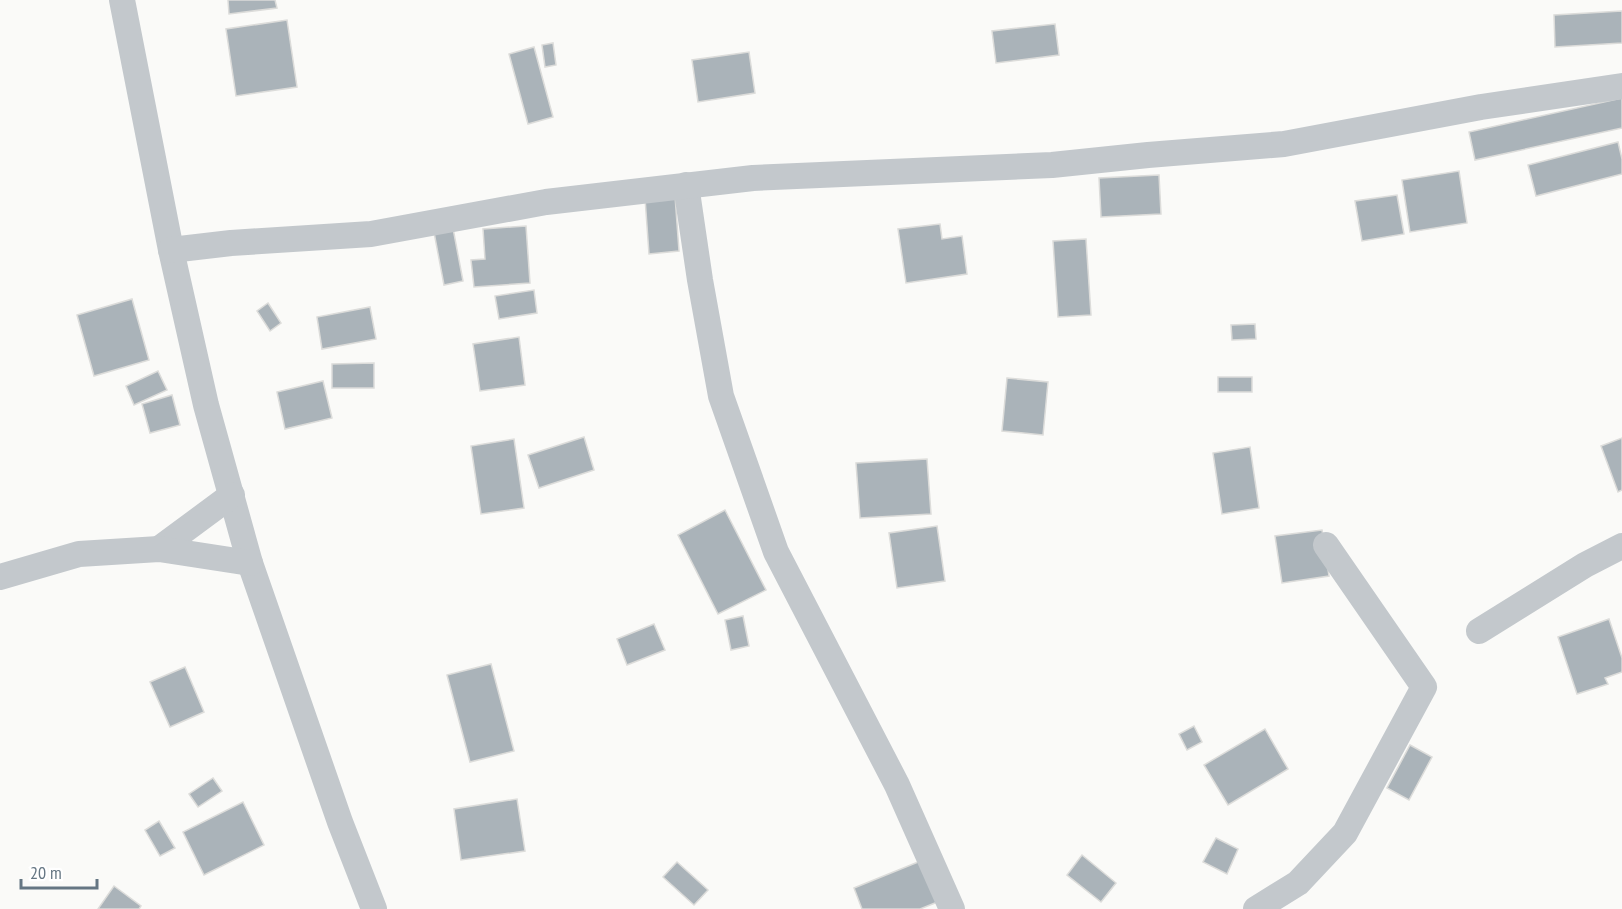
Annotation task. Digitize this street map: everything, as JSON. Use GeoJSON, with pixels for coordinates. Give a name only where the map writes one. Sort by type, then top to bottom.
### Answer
{"type":"FeatureCollection","features":[{"type":"Feature","properties":{"kind":"street"},"geometry":{"type":"LineString","coordinates":[[122,0],[171,250],[206,405],[250,563],[340,822],[374,909]]}},
{"type":"Feature","properties":{"kind":"street"},"geometry":{"type":"LineString","coordinates":[[171,250],[231,243],[371,234],[546,202],[753,178],[1052,165],[1284,144],[1481,107],[1622,86]]}},
{"type":"Feature","properties":{"kind":"street"},"geometry":{"type":"LineString","coordinates":[[686,185],[721,396],[776,552],[897,785],[951,909]]}},
{"type":"Feature","properties":{"kind":"street"},"geometry":{"type":"LineString","coordinates":[[159,549],[232,495]]}},
{"type":"Feature","properties":{"kind":"street"},"geometry":{"type":"LineString","coordinates":[[1256,909],[1298,883],[1345,833],[1424,687],[1326,545]]}},
{"type":"Feature","properties":{"kind":"street"},"geometry":{"type":"LineString","coordinates":[[1479,631],[1585,565],[1622,546]]}},
{"type":"Feature","properties":{"kind":"street"},"geometry":{"type":"LineString","coordinates":[[0,577],[79,554],[159,549],[250,563]]}},
{"type":"Feature","properties":{"kind":"building"},"geometry":{"type":"Polygon","coordinates":[[[228,0],[275,0],[277,8],[229,14],[228,0]]]}},
{"type":"Feature","properties":{"kind":"building"},"geometry":{"type":"Polygon","coordinates":[[[1622,11],[1622,43],[1555,47],[1554,15],[1622,11]]]}},
{"type":"Feature","properties":{"kind":"building"},"geometry":{"type":"Polygon","coordinates":[[[287,20],[297,87],[236,96],[226,29],[287,20]]]}},
{"type":"Feature","properties":{"kind":"building"},"geometry":{"type":"Polygon","coordinates":[[[1055,24],[1059,55],[996,63],[992,31],[1055,24]]]}},
{"type":"Feature","properties":{"kind":"building"},"geometry":{"type":"Polygon","coordinates":[[[553,43],[556,65],[545,67],[542,45],[553,43]]]}},
{"type":"Feature","properties":{"kind":"building"},"geometry":{"type":"Polygon","coordinates":[[[534,47],[553,117],[528,124],[509,54],[534,47]]]}},
{"type":"Feature","properties":{"kind":"building"},"geometry":{"type":"Polygon","coordinates":[[[749,52],[755,93],[698,102],[692,60],[749,52]]]}},
{"type":"Feature","properties":{"kind":"building"},"geometry":{"type":"Polygon","coordinates":[[[1622,98],[1622,128],[1475,160],[1469,132],[1622,98]]]}},
{"type":"Feature","properties":{"kind":"building"},"geometry":{"type":"Polygon","coordinates":[[[1618,142],[1622,159],[1622,174],[1536,196],[1528,165],[1618,142]]]}},
{"type":"Feature","properties":{"kind":"building"},"geometry":{"type":"Polygon","coordinates":[[[1459,171],[1467,223],[1410,232],[1402,180],[1459,171]]]}},
{"type":"Feature","properties":{"kind":"building"},"geometry":{"type":"Polygon","coordinates":[[[1159,175],[1161,214],[1101,217],[1099,178],[1159,175]]]}},
{"type":"Feature","properties":{"kind":"building"},"geometry":{"type":"Polygon","coordinates":[[[1397,195],[1404,234],[1362,241],[1355,201],[1397,195]]]}},
{"type":"Feature","properties":{"kind":"building"},"geometry":{"type":"Polygon","coordinates":[[[675,196],[679,251],[649,254],[645,198],[675,196]]]}},
{"type":"Feature","properties":{"kind":"building"},"geometry":{"type":"Polygon","coordinates":[[[452,223],[463,281],[444,285],[433,227],[452,223]]]}},
{"type":"Feature","properties":{"kind":"building"},"geometry":{"type":"Polygon","coordinates":[[[940,224],[942,239],[962,236],[967,274],[906,283],[898,229],[940,224]]]}},
{"type":"Feature","properties":{"kind":"building"},"geometry":{"type":"Polygon","coordinates":[[[526,226],[530,283],[474,287],[471,260],[485,259],[483,229],[526,226]]]}},
{"type":"Feature","properties":{"kind":"building"},"geometry":{"type":"Polygon","coordinates":[[[1086,239],[1091,315],[1058,317],[1053,241],[1086,239]]]}},
{"type":"Feature","properties":{"kind":"building"},"geometry":{"type":"Polygon","coordinates":[[[534,290],[537,313],[499,319],[495,296],[534,290]]]}},
{"type":"Feature","properties":{"kind":"building"},"geometry":{"type":"Polygon","coordinates":[[[132,299],[149,360],[94,376],[77,315],[132,299]]]}},
{"type":"Feature","properties":{"kind":"building"},"geometry":{"type":"Polygon","coordinates":[[[268,303],[281,323],[270,331],[257,311],[268,303]]]}},
{"type":"Feature","properties":{"kind":"building"},"geometry":{"type":"Polygon","coordinates":[[[370,307],[376,339],[322,349],[317,317],[370,307]]]}},
{"type":"Feature","properties":{"kind":"building"},"geometry":{"type":"Polygon","coordinates":[[[1255,324],[1256,339],[1232,340],[1231,325],[1255,324]]]}},
{"type":"Feature","properties":{"kind":"building"},"geometry":{"type":"Polygon","coordinates":[[[519,337],[525,385],[480,391],[473,344],[519,337]]]}},
{"type":"Feature","properties":{"kind":"building"},"geometry":{"type":"Polygon","coordinates":[[[374,363],[374,388],[332,388],[332,364],[374,363]]]}},
{"type":"Feature","properties":{"kind":"building"},"geometry":{"type":"Polygon","coordinates":[[[158,371],[167,390],[134,405],[126,386],[158,371]]]}},
{"type":"Feature","properties":{"kind":"building"},"geometry":{"type":"Polygon","coordinates":[[[1218,377],[1252,377],[1252,392],[1218,392],[1218,377]]]}},
{"type":"Feature","properties":{"kind":"building"},"geometry":{"type":"Polygon","coordinates":[[[1007,378],[1048,382],[1043,435],[1002,431],[1007,378]]]}},
{"type":"Feature","properties":{"kind":"building"},"geometry":{"type":"Polygon","coordinates":[[[323,381],[332,418],[285,429],[277,392],[323,381]]]}},
{"type":"Feature","properties":{"kind":"building"},"geometry":{"type":"Polygon","coordinates":[[[172,395],[180,425],[150,433],[142,404],[172,395]]]}},
{"type":"Feature","properties":{"kind":"building"},"geometry":{"type":"Polygon","coordinates":[[[584,437],[594,470],[539,488],[528,455],[584,437]]]}},
{"type":"Feature","properties":{"kind":"building"},"geometry":{"type":"Polygon","coordinates":[[[1622,438],[1622,490],[1618,492],[1601,446],[1622,438]]]}},
{"type":"Feature","properties":{"kind":"building"},"geometry":{"type":"Polygon","coordinates":[[[514,439],[524,508],[481,514],[471,446],[514,439]]]}},
{"type":"Feature","properties":{"kind":"building"},"geometry":{"type":"Polygon","coordinates":[[[1250,447],[1259,508],[1222,514],[1213,453],[1250,447]]]}},
{"type":"Feature","properties":{"kind":"building"},"geometry":{"type":"Polygon","coordinates":[[[927,459],[931,514],[860,518],[856,463],[927,459]]]}},
{"type":"Feature","properties":{"kind":"building"},"geometry":{"type":"Polygon","coordinates":[[[725,510],[766,590],[718,614],[678,535],[725,510]]]}},
{"type":"Feature","properties":{"kind":"building"},"geometry":{"type":"Polygon","coordinates":[[[937,526],[945,581],[897,588],[889,533],[937,526]]]}},
{"type":"Feature","properties":{"kind":"building"},"geometry":{"type":"Polygon","coordinates":[[[1322,530],[1329,576],[1282,583],[1275,536],[1322,530]]]}},
{"type":"Feature","properties":{"kind":"building"},"geometry":{"type":"Polygon","coordinates":[[[743,616],[749,646],[731,650],[725,620],[743,616]]]}},
{"type":"Feature","properties":{"kind":"building"},"geometry":{"type":"Polygon","coordinates":[[[1609,619],[1622,658],[1622,672],[1605,678],[1608,684],[1577,694],[1558,637],[1609,619]]]}},
{"type":"Feature","properties":{"kind":"building"},"geometry":{"type":"Polygon","coordinates":[[[654,624],[665,650],[627,665],[617,639],[654,624]]]}},
{"type":"Feature","properties":{"kind":"building"},"geometry":{"type":"Polygon","coordinates":[[[491,664],[514,751],[470,762],[447,675],[491,664]]]}},
{"type":"Feature","properties":{"kind":"building"},"geometry":{"type":"Polygon","coordinates":[[[185,667],[204,712],[170,727],[150,682],[185,667]]]}},
{"type":"Feature","properties":{"kind":"building"},"geometry":{"type":"Polygon","coordinates":[[[1194,726],[1202,742],[1187,750],[1179,734],[1194,726]]]}},
{"type":"Feature","properties":{"kind":"building"},"geometry":{"type":"Polygon","coordinates":[[[1265,729],[1288,769],[1228,805],[1204,765],[1265,729]]]}},
{"type":"Feature","properties":{"kind":"building"},"geometry":{"type":"Polygon","coordinates":[[[1410,745],[1432,757],[1409,800],[1387,788],[1410,745]]]}},
{"type":"Feature","properties":{"kind":"building"},"geometry":{"type":"Polygon","coordinates":[[[213,778],[222,791],[198,807],[189,794],[213,778]]]}},
{"type":"Feature","properties":{"kind":"building"},"geometry":{"type":"Polygon","coordinates":[[[517,799],[525,851],[461,860],[454,809],[517,799]]]}},
{"type":"Feature","properties":{"kind":"building"},"geometry":{"type":"Polygon","coordinates":[[[243,802],[264,845],[204,875],[183,832],[243,802]]]}},
{"type":"Feature","properties":{"kind":"building"},"geometry":{"type":"Polygon","coordinates":[[[159,821],[175,848],[160,856],[145,830],[159,821]]]}},
{"type":"Feature","properties":{"kind":"building"},"geometry":{"type":"Polygon","coordinates":[[[1216,838],[1238,849],[1227,874],[1203,862],[1216,838]]]}},
{"type":"Feature","properties":{"kind":"building"},"geometry":{"type":"Polygon","coordinates":[[[1082,855],[1116,883],[1101,902],[1067,875],[1082,855]]]}},
{"type":"Feature","properties":{"kind":"building"},"geometry":{"type":"Polygon","coordinates":[[[923,860],[940,901],[920,909],[862,909],[854,888],[923,860]]]}},
{"type":"Feature","properties":{"kind":"building"},"geometry":{"type":"Polygon","coordinates":[[[677,862],[708,890],[694,905],[663,877],[677,862]]]}},
{"type":"Feature","properties":{"kind":"building"},"geometry":{"type":"Polygon","coordinates":[[[114,886],[141,906],[139,909],[98,909],[114,886]]]}}]}
